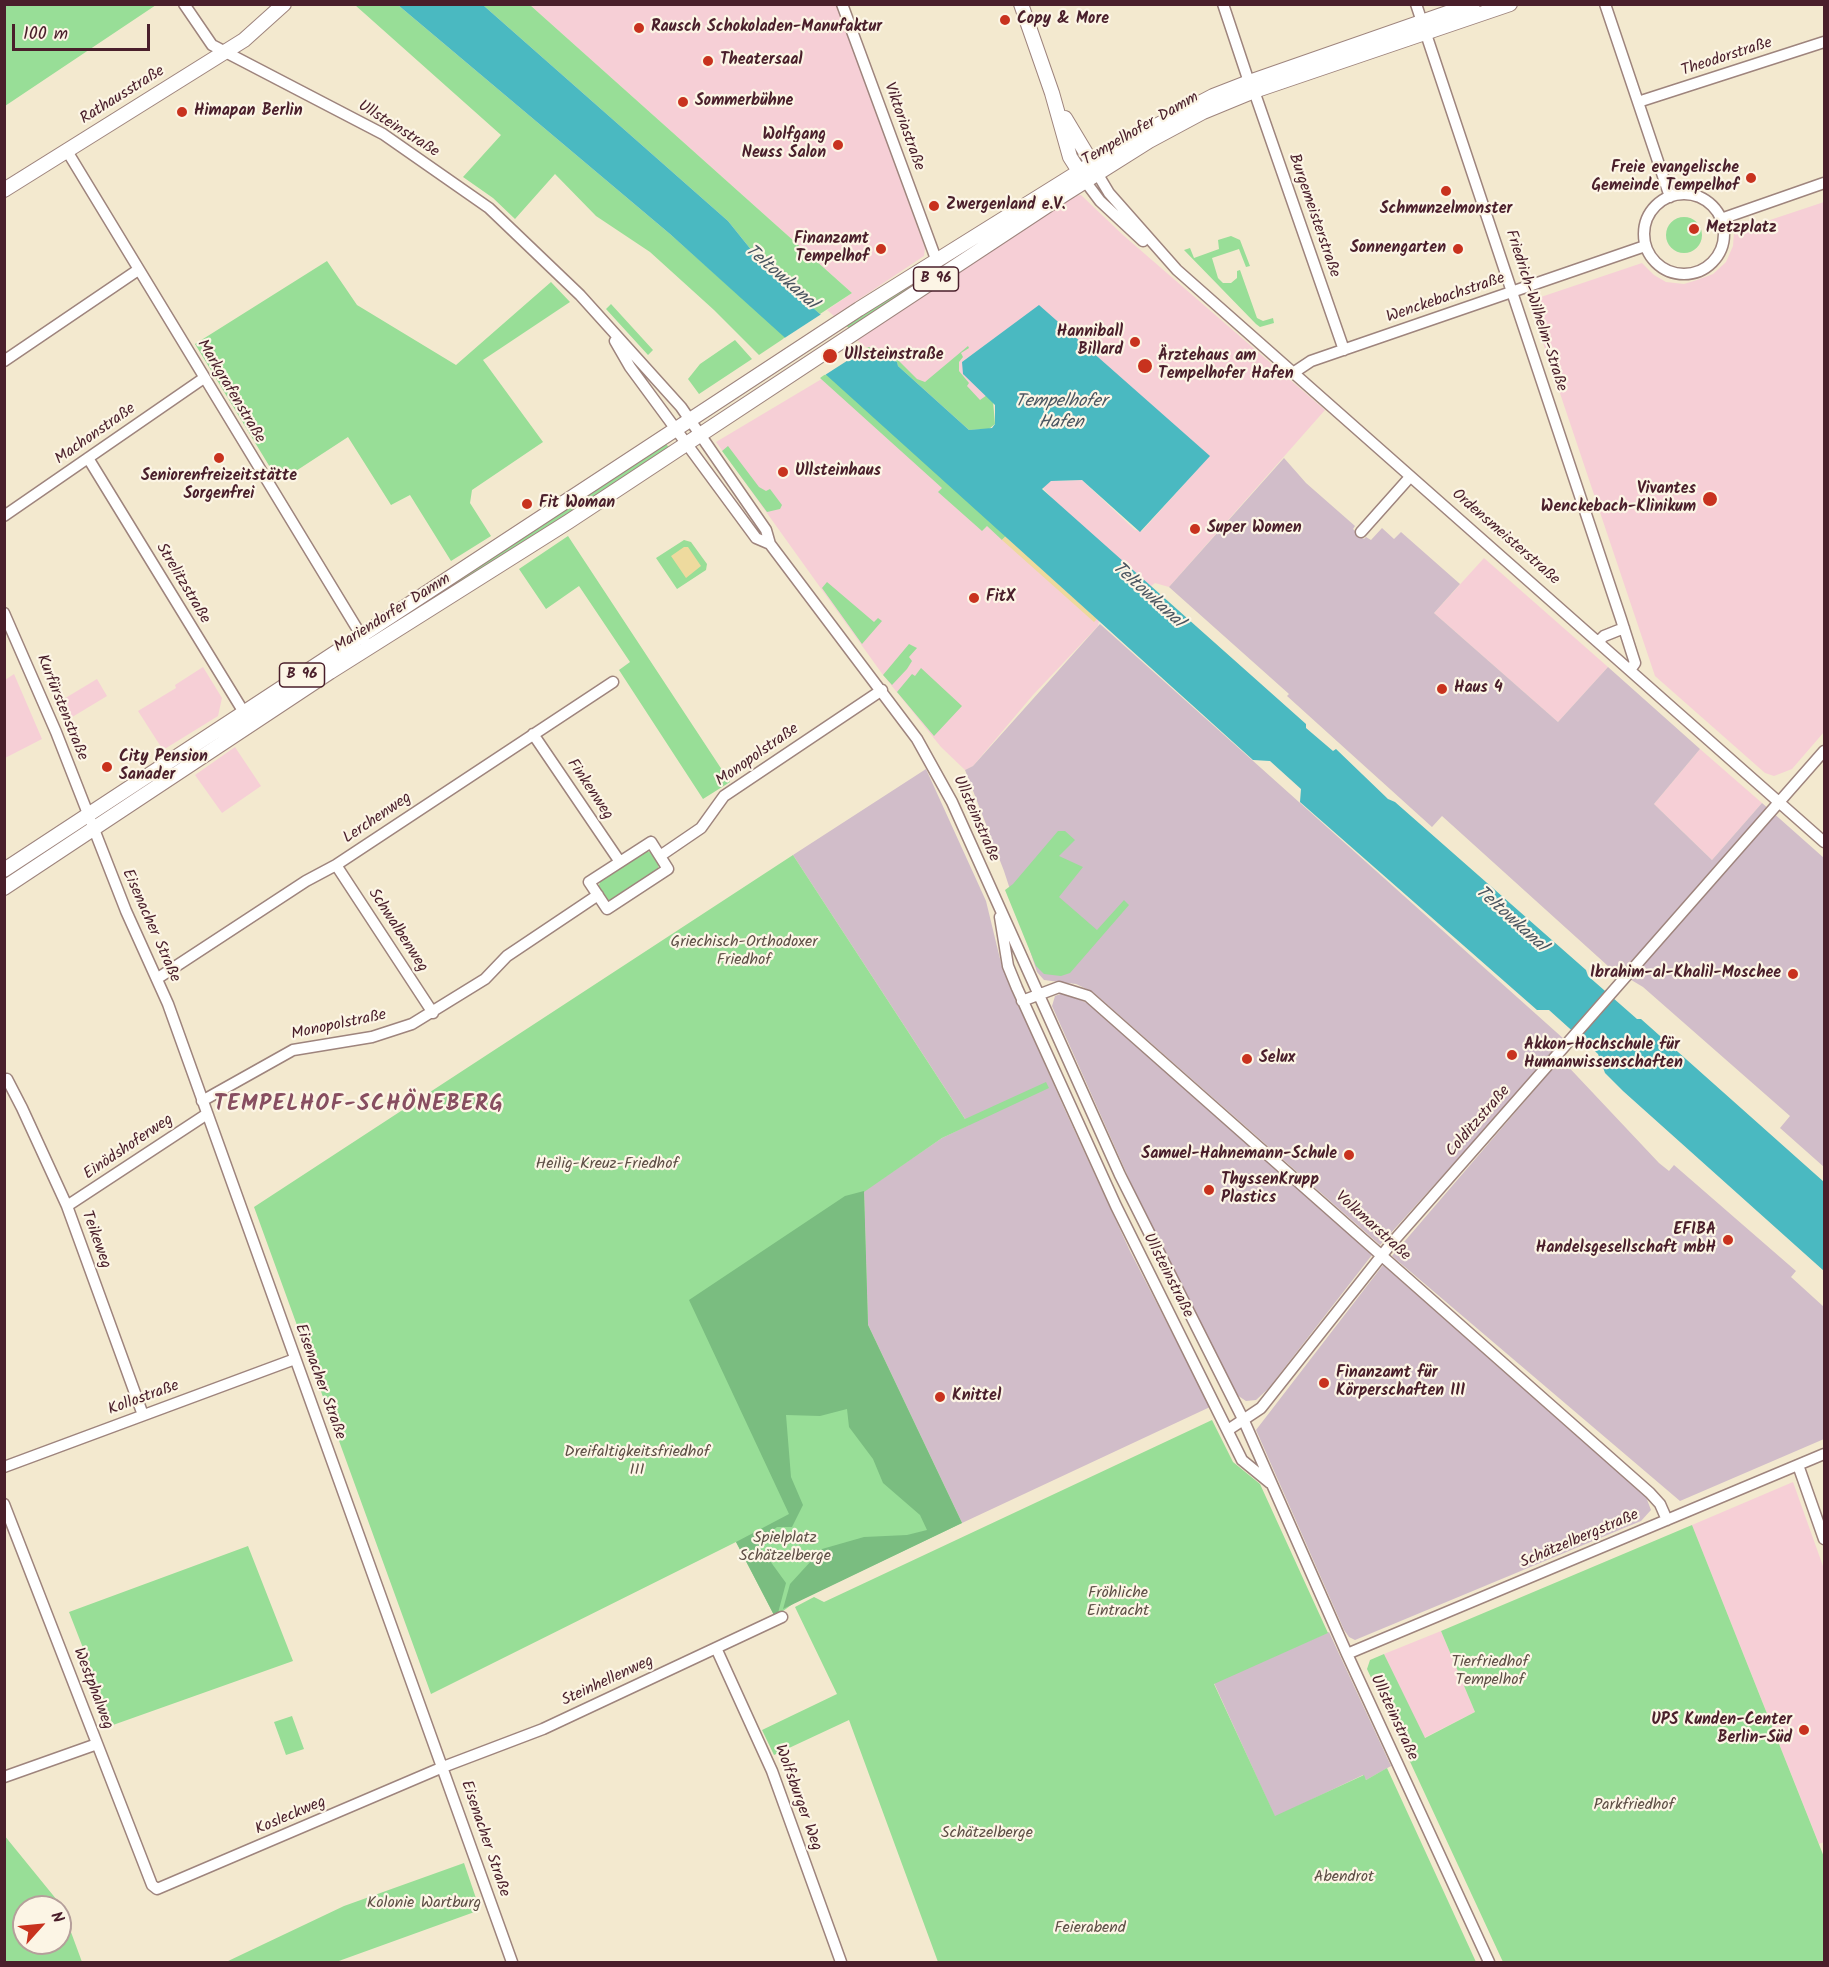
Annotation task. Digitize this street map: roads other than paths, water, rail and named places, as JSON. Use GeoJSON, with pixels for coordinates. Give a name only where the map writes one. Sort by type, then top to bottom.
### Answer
{"type":"FeatureCollection","features":[{"type":"Feature","properties":{"kind":"main road","name":"Rathausstraße"},"geometry":{"type":"LineString","coordinates":[[4,190],[244,40],[284,4]]}},
{"type":"Feature","properties":{"kind":"main road"},"geometry":{"type":"LineString","coordinates":[[1021,4],[1052,93],[1070,157],[1082,175]]}},
{"type":"Feature","properties":{"kind":"main road","name":"Tempelhofer Damm"},"geometry":{"type":"LineString","coordinates":[[1424,27],[1473,4]]}},
{"type":"Feature","properties":{"kind":"main road","name":"Tempelhofer Damm"},"geometry":{"type":"LineString","coordinates":[[787,357],[936,259],[1094,168],[1252,86],[1424,27],[1510,4]]}},
{"type":"Feature","properties":{"kind":"main road"},"geometry":{"type":"LineString","coordinates":[[1052,93],[1094,168]]}},
{"type":"Feature","properties":{"kind":"main road","name":"Tempelhofer Damm"},"geometry":{"type":"LineString","coordinates":[[800,369],[1082,175]]}},
{"type":"Feature","properties":{"kind":"main road","name":"Mariendorfer Damm"},"geometry":{"type":"LineString","coordinates":[[248,719],[361,636],[787,357]]}},
{"type":"Feature","properties":{"kind":"main road","name":"Mariendorfer Damm"},"geometry":{"type":"LineString","coordinates":[[4,870],[90,822],[248,719],[369,648],[800,369]]}},
{"type":"Feature","properties":{"kind":"main road","name":"Mariendorfer Damm"},"geometry":{"type":"LineString","coordinates":[[4,888],[90,822]]}},
{"type":"Feature","properties":{"kind":"street","name":"Ullsteinstraße"},"geometry":{"type":"LineString","coordinates":[[184,4],[208,41],[383,134],[489,208],[580,295],[608,329],[640,360],[690,420],[766,530],[770,544],[917,739],[940,778],[1120,1175],[1244,1421],[1347,1654],[1489,1962]]}},
{"type":"Feature","properties":{"kind":"street","name":"Viktoriastraße"},"geometry":{"type":"LineString","coordinates":[[842,4],[936,259]]}},
{"type":"Feature","properties":{"kind":"street","name":"Burgemeisterstraße"},"geometry":{"type":"LineString","coordinates":[[1223,4],[1344,350]]}},
{"type":"Feature","properties":{"kind":"street","name":"Friedrich-Wilhelm-Straße"},"geometry":{"type":"LineString","coordinates":[[1416,4],[1624,628],[1635,663],[1630,670]]}},
{"type":"Feature","properties":{"kind":"street"},"geometry":{"type":"LineString","coordinates":[[1605,4],[1670,196]]}},
{"type":"Feature","properties":{"kind":"street","name":"Theodorstraße"},"geometry":{"type":"LineString","coordinates":[[1638,102],[1824,42]]}},
{"type":"Feature","properties":{"kind":"street","name":"Markgrafenstraße"},"geometry":{"type":"LineString","coordinates":[[66,151],[369,648]]}},
{"type":"Feature","properties":{"kind":"street","name":"Ordensmeisterstraße"},"geometry":{"type":"LineString","coordinates":[[1094,168],[1109,193],[1165,258]]}},
{"type":"Feature","properties":{"kind":"street","name":"Ordensmeisterstraße"},"geometry":{"type":"LineString","coordinates":[[1082,175],[1119,220],[1165,258],[1824,842]]}},
{"type":"Feature","properties":{"kind":"street"},"geometry":{"type":"LineString","coordinates":[[1721,219],[1824,183]]}},
{"type":"Feature","properties":{"kind":"street"},"geometry":{"type":"LineString","coordinates":[[1686,194],[1700,197],[1713,206],[1721,219],[1724,232],[1718,254],[1709,265],[1697,272],[1683,274],[1664,269],[1650,256],[1645,246],[1646,219],[1655,206],[1670,196],[1686,194]]}},
{"type":"Feature","properties":{"kind":"street","name":"Wenckebachstraße"},"geometry":{"type":"LineString","coordinates":[[1293,373],[1300,366],[1344,350],[1645,246]]}},
{"type":"Feature","properties":{"kind":"street"},"geometry":{"type":"LineString","coordinates":[[4,361],[138,270]]}},
{"type":"Feature","properties":{"kind":"street","name":"Ullsteinstraße"},"geometry":{"type":"LineString","coordinates":[[608,329],[630,367],[756,538],[770,544]]}},
{"type":"Feature","properties":{"kind":"street","name":"Machonstraße"},"geometry":{"type":"LineString","coordinates":[[4,516],[204,378]]}},
{"type":"Feature","properties":{"kind":"street","name":"Strelitzstraße"},"geometry":{"type":"LineString","coordinates":[[88,458],[248,719]]}},
{"type":"Feature","properties":{"kind":"street"},"geometry":{"type":"LineString","coordinates":[[1361,532],[1410,477]]}},
{"type":"Feature","properties":{"kind":"street","name":"Kurfürstenstraße"},"geometry":{"type":"LineString","coordinates":[[4,613],[55,730],[90,822]]}},
{"type":"Feature","properties":{"kind":"street"},"geometry":{"type":"LineString","coordinates":[[1598,642],[1604,636],[1624,628]]}},
{"type":"Feature","properties":{"kind":"street","name":"Lerchenweg"},"geometry":{"type":"LineString","coordinates":[[158,978],[306,881],[336,865],[613,682]]}},
{"type":"Feature","properties":{"kind":"street","name":"Monopolstraße"},"geometry":{"type":"LineString","coordinates":[[660,856],[701,828],[724,796],[882,690]]}},
{"type":"Feature","properties":{"kind":"street","name":"Finkenweg"},"geometry":{"type":"LineString","coordinates":[[533,734],[620,862]]}},
{"type":"Feature","properties":{"kind":"street","name":"Colditzstraße"},"geometry":{"type":"LineString","coordinates":[[1228,1430],[1261,1408],[1382,1256],[1824,751]]}},
{"type":"Feature","properties":{"kind":"street","name":"Eisenacher Straße"},"geometry":{"type":"LineString","coordinates":[[90,822],[134,932],[158,978],[512,1962]]}},
{"type":"Feature","properties":{"kind":"street"},"geometry":{"type":"LineString","coordinates":[[651,842],[660,856],[669,869],[607,909],[589,882],[651,842]]}},
{"type":"Feature","properties":{"kind":"street","name":"Schwalbenweg"},"geometry":{"type":"LineString","coordinates":[[336,865],[433,1013]]}},
{"type":"Feature","properties":{"kind":"street","name":"Monopolstraße"},"geometry":{"type":"LineString","coordinates":[[202,1101],[293,1050],[381,1034],[433,1013],[485,979],[507,956],[598,895]]}},
{"type":"Feature","properties":{"kind":"street","name":"Ullsteinstraße"},"geometry":{"type":"LineString","coordinates":[[998,906],[1008,966],[1119,1213],[1242,1460],[1272,1485]]}},
{"type":"Feature","properties":{"kind":"street","name":"Volkmarstraße"},"geometry":{"type":"LineString","coordinates":[[1039,994],[1068,988],[1088,996],[1650,1493],[1660,1504],[1667,1520]]}},
{"type":"Feature","properties":{"kind":"street"},"geometry":{"type":"LineString","coordinates":[[1022,1001],[1039,994]]}},
{"type":"Feature","properties":{"kind":"street","name":"Teikeweg"},"geometry":{"type":"LineString","coordinates":[[6,1080],[67,1206],[143,1415]]}},
{"type":"Feature","properties":{"kind":"street"},"geometry":{"type":"LineString","coordinates":[[1067,1101],[1083,1093]]}},
{"type":"Feature","properties":{"kind":"street","name":"Einödshoferweg"},"geometry":{"type":"LineString","coordinates":[[67,1206],[207,1114]]}},
{"type":"Feature","properties":{"kind":"street","name":"Kollostraße"},"geometry":{"type":"LineString","coordinates":[[4,1467],[295,1359]]}},
{"type":"Feature","properties":{"kind":"street"},"geometry":{"type":"LineString","coordinates":[[1208,1389],[1224,1381]]}},
{"type":"Feature","properties":{"kind":"street","name":"Schätzelbergstraße"},"geometry":{"type":"LineString","coordinates":[[1347,1654],[1824,1454]]}},
{"type":"Feature","properties":{"kind":"street"},"geometry":{"type":"LineString","coordinates":[[1798,1465],[1824,1539]]}},
{"type":"Feature","properties":{"kind":"street","name":"Westphalweg"},"geometry":{"type":"LineString","coordinates":[[4,1504],[152,1885]]}},
{"type":"Feature","properties":{"kind":"street","name":"Steinhellenweg"},"geometry":{"type":"LineString","coordinates":[[443,1767],[543,1729],[782,1617]]}},
{"type":"Feature","properties":{"kind":"street","name":"Wolfsburger Weg"},"geometry":{"type":"LineString","coordinates":[[716,1648],[772,1771],[841,1962]]}},
{"type":"Feature","properties":{"kind":"street"},"geometry":{"type":"LineString","coordinates":[[4,1777],[97,1744]]}},
{"type":"Feature","properties":{"kind":"street","name":"Kosleckweg"},"geometry":{"type":"LineString","coordinates":[[152,1885],[157,1889],[163,1888],[443,1767]]}},
{"type":"Feature","properties":{"kind":"water"},"geometry":{"type":"Polygon","coordinates":[[[398,5],[483,5],[728,221],[761,262],[820,314],[873,355],[877,353],[897,362],[898,366],[969,430],[992,428],[995,424],[995,405],[963,374],[962,362],[1039,305],[1210,456],[1140,532],[1082,480],[1051,481],[1042,489],[1306,724],[1306,728],[1333,751],[1336,749],[1388,799],[1395,802],[1586,970],[1588,976],[1637,1019],[1641,1019],[1824,1182],[1824,1271],[1623,1091],[1605,1073],[1598,1054],[1549,1010],[1537,1010],[1300,802],[1301,789],[1270,761],[1253,760],[670,234],[398,5]]]}},
{"type":"Feature","properties":{"kind":"place","name":"Copy & More"},"geometry":{"type":"Point","coordinates":[1005,20]}},
{"type":"Feature","properties":{"kind":"place","name":"Rausch Schokoladen-Manufaktur"},"geometry":{"type":"Point","coordinates":[639,28]}},
{"type":"Feature","properties":{"kind":"place","name":"Theatersaal"},"geometry":{"type":"Point","coordinates":[708,61]}},
{"type":"Feature","properties":{"kind":"place","name":"Sommerbühne"},"geometry":{"type":"Point","coordinates":[683,102]}},
{"type":"Feature","properties":{"kind":"place","name":"Himapan Berlin"},"geometry":{"type":"Point","coordinates":[182,112]}},
{"type":"Feature","properties":{"kind":"place","name":"Wolfgang Neuss Salon"},"geometry":{"type":"Point","coordinates":[838,145]}},
{"type":"Feature","properties":{"kind":"place","name":"Freie evangelische Gemeinde Tempelhof"},"geometry":{"type":"Point","coordinates":[1751,178]}},
{"type":"Feature","properties":{"kind":"place","name":"Schmunzelmonster"},"geometry":{"type":"Point","coordinates":[1446,191]}},
{"type":"Feature","properties":{"kind":"place","name":"Zwergenland e.V."},"geometry":{"type":"Point","coordinates":[934,206]}},
{"type":"Feature","properties":{"kind":"place","name":"Metzplatz"},"geometry":{"type":"Point","coordinates":[1694,229]}},
{"type":"Feature","properties":{"kind":"place","name":"Finanzamt Tempelhof"},"geometry":{"type":"Point","coordinates":[881,249]}},
{"type":"Feature","properties":{"kind":"place","name":"Sonnengarten"},"geometry":{"type":"Point","coordinates":[1458,249]}},
{"type":"Feature","properties":{"kind":"place","name":"Hanniball Billard"},"geometry":{"type":"Point","coordinates":[1135,342]}},
{"type":"Feature","properties":{"kind":"place","name":"Ullsteinstraße"},"geometry":{"type":"Point","coordinates":[830,356]}},
{"type":"Feature","properties":{"kind":"place","name":"Ärztehaus am Tempelhofer Hafen"},"geometry":{"type":"Point","coordinates":[1145,366]}},
{"type":"Feature","properties":{"kind":"place","name":"Seniorenfreizeitstätte Sorgenfrei"},"geometry":{"type":"Point","coordinates":[219,458]}},
{"type":"Feature","properties":{"kind":"place","name":"Ullsteinhaus"},"geometry":{"type":"Point","coordinates":[783,472]}},
{"type":"Feature","properties":{"kind":"place","name":"Vivantes Wenckebach-Klinikum"},"geometry":{"type":"Point","coordinates":[1710,499]}},
{"type":"Feature","properties":{"kind":"place","name":"Fit Woman"},"geometry":{"type":"Point","coordinates":[527,504]}},
{"type":"Feature","properties":{"kind":"place","name":"Super Women"},"geometry":{"type":"Point","coordinates":[1195,529]}},
{"type":"Feature","properties":{"kind":"place","name":"FitX"},"geometry":{"type":"Point","coordinates":[974,598]}},
{"type":"Feature","properties":{"kind":"place","name":"Haus 4"},"geometry":{"type":"Point","coordinates":[1442,689]}},
{"type":"Feature","properties":{"kind":"place","name":"City Pension Sanader"},"geometry":{"type":"Point","coordinates":[107,767]}},
{"type":"Feature","properties":{"kind":"place","name":"Ibrahim-al-Khalil-Moschee"},"geometry":{"type":"Point","coordinates":[1793,974]}},
{"type":"Feature","properties":{"kind":"place","name":"Akkon-Hochschule für Humanwissenschaften"},"geometry":{"type":"Point","coordinates":[1512,1055]}},
{"type":"Feature","properties":{"kind":"place","name":"Selux"},"geometry":{"type":"Point","coordinates":[1247,1059]}},
{"type":"Feature","properties":{"kind":"place","name":"Samuel-Hahnemann-Schule"},"geometry":{"type":"Point","coordinates":[1349,1155]}},
{"type":"Feature","properties":{"kind":"place","name":"ThyssenKrupp Plastics"},"geometry":{"type":"Point","coordinates":[1209,1190]}},
{"type":"Feature","properties":{"kind":"place","name":"EFIBA Handelsgesellschaft mbH"},"geometry":{"type":"Point","coordinates":[1728,1240]}},
{"type":"Feature","properties":{"kind":"place","name":"Finanzamt für Körperschaften III"},"geometry":{"type":"Point","coordinates":[1324,1383]}},
{"type":"Feature","properties":{"kind":"place","name":"Knittel"},"geometry":{"type":"Point","coordinates":[940,1397]}},
{"type":"Feature","properties":{"kind":"place","name":"UPS Kunden-Center Berlin-Süd"},"geometry":{"type":"Point","coordinates":[1804,1730]}},
{"type":"Feature","properties":{"kind":"district","name":"TEMPELHOF-SCHÖNEBERG"},"geometry":{"type":"Point","coordinates":[359,1106]}},
{"type":"Feature","properties":{"kind":"water label","name":"Teltowkanal"},"geometry":{"type":"Point","coordinates":[780,278]}},
{"type":"Feature","properties":{"kind":"water label","name":"Tempelhofer Hafen"},"geometry":{"type":"Point","coordinates":[1061,413]}},
{"type":"Feature","properties":{"kind":"water label","name":"Teltowkanal"},"geometry":{"type":"Point","coordinates":[1147,596]}},
{"type":"Feature","properties":{"kind":"water label","name":"Teltowkanal"},"geometry":{"type":"Point","coordinates":[1510,920]}},
{"type":"Feature","properties":{"kind":"park label","name":"Griechisch-Orthodoxer Friedhof"},"geometry":{"type":"Point","coordinates":[744,952]}},
{"type":"Feature","properties":{"kind":"park label","name":"Heilig-Kreuz-Friedhof"},"geometry":{"type":"Point","coordinates":[607,1165]}},
{"type":"Feature","properties":{"kind":"park label","name":"Dreifaltigkeitsfriedhof III"},"geometry":{"type":"Point","coordinates":[637,1462]}},
{"type":"Feature","properties":{"kind":"park label","name":"Spielplatz Schätzelberge"},"geometry":{"type":"Point","coordinates":[785,1548]}},
{"type":"Feature","properties":{"kind":"park label","name":"Fröhliche Eintracht"},"geometry":{"type":"Point","coordinates":[1118,1603]}},
{"type":"Feature","properties":{"kind":"park label","name":"Tierfriedhof Tempelhof"},"geometry":{"type":"Point","coordinates":[1490,1672]}},
{"type":"Feature","properties":{"kind":"park label","name":"Parkfriedhof"},"geometry":{"type":"Point","coordinates":[1634,1806]}},
{"type":"Feature","properties":{"kind":"park label","name":"Schätzelberge"},"geometry":{"type":"Point","coordinates":[987,1834]}},
{"type":"Feature","properties":{"kind":"park label","name":"Abendrot"},"geometry":{"type":"Point","coordinates":[1344,1878]}},
{"type":"Feature","properties":{"kind":"park label","name":"Kolonie Wartburg"},"geometry":{"type":"Point","coordinates":[424,1904]}},
{"type":"Feature","properties":{"kind":"park label","name":"Feierabend"},"geometry":{"type":"Point","coordinates":[1090,1929]}}]}
